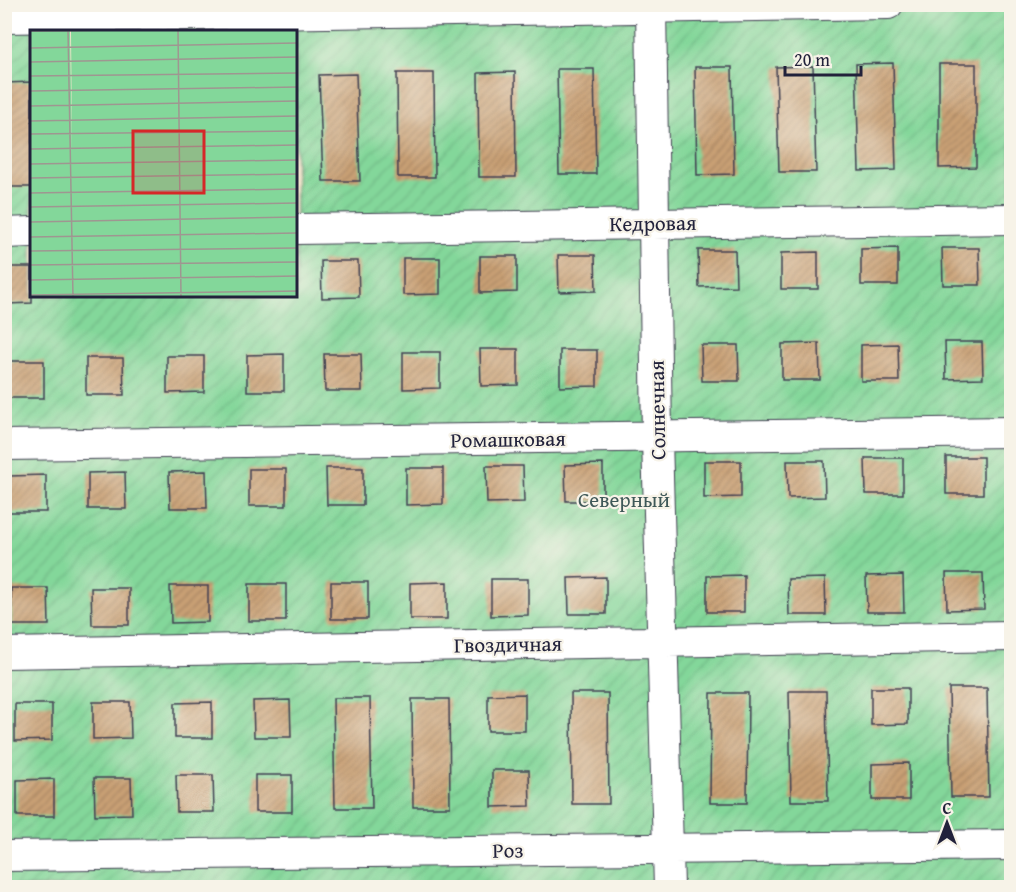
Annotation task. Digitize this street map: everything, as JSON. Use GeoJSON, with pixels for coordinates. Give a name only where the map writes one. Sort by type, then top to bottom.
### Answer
{"type":"FeatureCollection","features":[{"type":"Feature","properties":{"kind":"street"},"geometry":{"type":"LineString","coordinates":[[4,18],[888,4]]}},
{"type":"Feature","properties":{"kind":"street","name":"Солнечная"},"geometry":{"type":"LineString","coordinates":[[651,7],[657,438],[669,888]]}},
{"type":"Feature","properties":{"kind":"street","name":"Кедровая"},"geometry":{"type":"LineString","coordinates":[[297,228],[1011,219]]}},
{"type":"Feature","properties":{"kind":"street"},"geometry":{"type":"LineString","coordinates":[[4,233],[30,232]]}},
{"type":"Feature","properties":{"kind":"street","name":"Ромашковая"},"geometry":{"type":"LineString","coordinates":[[4,445],[1011,432]]}},
{"type":"Feature","properties":{"kind":"street","name":"Гвоздичная"},"geometry":{"type":"LineString","coordinates":[[4,653],[1011,636]]}},
{"type":"Feature","properties":{"kind":"street","name":"Роз"},"geometry":{"type":"LineString","coordinates":[[4,856],[1011,845]]}},
{"type":"Feature","properties":{"kind":"green space","name":"Северный"},"geometry":{"type":"Polygon","coordinates":[[[5,5],[1011,5],[1011,887],[5,887],[5,5]]]}},
{"type":"Feature","properties":{"kind":"building"},"geometry":{"type":"Polygon","coordinates":[[[893,63],[896,170],[859,171],[856,64],[893,63]]]}},
{"type":"Feature","properties":{"kind":"building"},"geometry":{"type":"Polygon","coordinates":[[[939,64],[976,64],[976,167],[939,168],[939,64]]]}},
{"type":"Feature","properties":{"kind":"building"},"geometry":{"type":"Polygon","coordinates":[[[813,66],[816,172],[779,172],[776,67],[813,66]]]}},
{"type":"Feature","properties":{"kind":"building"},"geometry":{"type":"Polygon","coordinates":[[[695,67],[732,67],[734,174],[697,175],[695,67]]]}},
{"type":"Feature","properties":{"kind":"building"},"geometry":{"type":"Polygon","coordinates":[[[557,69],[594,69],[596,174],[559,174],[557,69]]]}},
{"type":"Feature","properties":{"kind":"building"},"geometry":{"type":"Polygon","coordinates":[[[515,72],[516,177],[479,177],[478,73],[515,72]]]}},
{"type":"Feature","properties":{"kind":"building"},"geometry":{"type":"Polygon","coordinates":[[[397,73],[434,73],[435,177],[398,177],[397,73]]]}},
{"type":"Feature","properties":{"kind":"building"},"geometry":{"type":"Polygon","coordinates":[[[356,74],[360,181],[323,181],[319,75],[356,74]]]}},
{"type":"Feature","properties":{"kind":"building"},"geometry":{"type":"Polygon","coordinates":[[[30,82],[30,187],[4,187],[4,83],[30,82]]]}},
{"type":"Feature","properties":{"kind":"building"},"geometry":{"type":"Polygon","coordinates":[[[898,248],[898,285],[861,285],[861,249],[898,248]]]}},
{"type":"Feature","properties":{"kind":"building"},"geometry":{"type":"Polygon","coordinates":[[[942,248],[979,248],[980,285],[943,285],[942,248]]]}},
{"type":"Feature","properties":{"kind":"building"},"geometry":{"type":"Polygon","coordinates":[[[698,250],[735,250],[736,286],[699,287],[698,250]]]}},
{"type":"Feature","properties":{"kind":"building"},"geometry":{"type":"Polygon","coordinates":[[[818,252],[818,289],[781,289],[781,253],[818,252]]]}},
{"type":"Feature","properties":{"kind":"building"},"geometry":{"type":"Polygon","coordinates":[[[558,255],[595,255],[596,291],[559,292],[558,255]]]}},
{"type":"Feature","properties":{"kind":"building"},"geometry":{"type":"Polygon","coordinates":[[[480,256],[517,256],[517,292],[480,293],[480,256]]]}},
{"type":"Feature","properties":{"kind":"building"},"geometry":{"type":"Polygon","coordinates":[[[403,258],[440,258],[440,294],[403,295],[403,258]]]}},
{"type":"Feature","properties":{"kind":"building"},"geometry":{"type":"Polygon","coordinates":[[[321,261],[358,261],[359,297],[322,298],[321,261]]]}},
{"type":"Feature","properties":{"kind":"building"},"geometry":{"type":"Polygon","coordinates":[[[7,267],[30,267],[32,303],[7,304],[7,267]]]}},
{"type":"Feature","properties":{"kind":"building"},"geometry":{"type":"Polygon","coordinates":[[[945,342],[982,342],[983,378],[946,379],[945,342]]]}},
{"type":"Feature","properties":{"kind":"building"},"geometry":{"type":"Polygon","coordinates":[[[819,343],[820,380],[782,380],[782,344],[819,343]]]}},
{"type":"Feature","properties":{"kind":"building"},"geometry":{"type":"Polygon","coordinates":[[[898,344],[899,381],[861,381],[861,345],[898,344]]]}},
{"type":"Feature","properties":{"kind":"building"},"geometry":{"type":"Polygon","coordinates":[[[701,345],[738,345],[739,381],[702,381],[701,345]]]}},
{"type":"Feature","properties":{"kind":"building"},"geometry":{"type":"Polygon","coordinates":[[[480,349],[518,349],[518,385],[481,386],[480,349]]]}},
{"type":"Feature","properties":{"kind":"building"},"geometry":{"type":"Polygon","coordinates":[[[560,350],[597,350],[597,386],[560,387],[560,350]]]}},
{"type":"Feature","properties":{"kind":"building"},"geometry":{"type":"Polygon","coordinates":[[[403,352],[440,352],[440,388],[403,389],[403,352]]]}},
{"type":"Feature","properties":{"kind":"building"},"geometry":{"type":"Polygon","coordinates":[[[284,354],[284,391],[247,391],[247,355],[284,354]]]}},
{"type":"Feature","properties":{"kind":"building"},"geometry":{"type":"Polygon","coordinates":[[[324,354],[361,354],[362,391],[325,391],[324,354]]]}},
{"type":"Feature","properties":{"kind":"building"},"geometry":{"type":"Polygon","coordinates":[[[167,356],[204,356],[204,392],[167,393],[167,356]]]}},
{"type":"Feature","properties":{"kind":"building"},"geometry":{"type":"Polygon","coordinates":[[[86,358],[123,358],[124,395],[86,395],[86,358]]]}},
{"type":"Feature","properties":{"kind":"building"},"geometry":{"type":"Polygon","coordinates":[[[7,361],[44,361],[44,398],[7,398],[7,361]]]}},
{"type":"Feature","properties":{"kind":"building"},"geometry":{"type":"Polygon","coordinates":[[[946,457],[983,457],[983,494],[946,494],[946,457]]]}},
{"type":"Feature","properties":{"kind":"building"},"geometry":{"type":"Polygon","coordinates":[[[865,458],[903,458],[903,494],[866,494],[865,458]]]}},
{"type":"Feature","properties":{"kind":"building"},"geometry":{"type":"Polygon","coordinates":[[[704,461],[741,461],[741,497],[704,498],[704,461]]]}},
{"type":"Feature","properties":{"kind":"building"},"geometry":{"type":"Polygon","coordinates":[[[787,461],[824,461],[825,497],[788,498],[787,461]]]}},
{"type":"Feature","properties":{"kind":"building"},"geometry":{"type":"Polygon","coordinates":[[[603,464],[603,501],[566,501],[565,465],[603,464]]]}},
{"type":"Feature","properties":{"kind":"building"},"geometry":{"type":"Polygon","coordinates":[[[486,466],[523,466],[524,502],[487,503],[486,466]]]}},
{"type":"Feature","properties":{"kind":"building"},"geometry":{"type":"Polygon","coordinates":[[[326,468],[363,468],[363,505],[327,505],[326,468]]]}},
{"type":"Feature","properties":{"kind":"building"},"geometry":{"type":"Polygon","coordinates":[[[406,468],[443,468],[443,504],[406,505],[406,468]]]}},
{"type":"Feature","properties":{"kind":"building"},"geometry":{"type":"Polygon","coordinates":[[[249,469],[286,469],[286,506],[249,506],[249,469]]]}},
{"type":"Feature","properties":{"kind":"building"},"geometry":{"type":"Polygon","coordinates":[[[206,471],[207,508],[170,508],[169,472],[206,471]]]}},
{"type":"Feature","properties":{"kind":"building"},"geometry":{"type":"Polygon","coordinates":[[[125,472],[126,509],[88,509],[88,473],[125,472]]]}},
{"type":"Feature","properties":{"kind":"building"},"geometry":{"type":"Polygon","coordinates":[[[46,475],[46,512],[9,512],[9,476],[46,475]]]}},
{"type":"Feature","properties":{"kind":"building"},"geometry":{"type":"Polygon","coordinates":[[[946,573],[983,573],[984,609],[947,610],[946,573]]]}},
{"type":"Feature","properties":{"kind":"building"},"geometry":{"type":"Polygon","coordinates":[[[744,575],[744,612],[707,612],[707,576],[744,575]]]}},
{"type":"Feature","properties":{"kind":"building"},"geometry":{"type":"Polygon","coordinates":[[[903,575],[904,612],[867,612],[866,576],[903,575]]]}},
{"type":"Feature","properties":{"kind":"building"},"geometry":{"type":"Polygon","coordinates":[[[606,577],[606,614],[569,614],[568,578],[606,577]]]}},
{"type":"Feature","properties":{"kind":"building"},"geometry":{"type":"Polygon","coordinates":[[[825,578],[826,615],[789,615],[788,579],[825,578]]]}},
{"type":"Feature","properties":{"kind":"building"},"geometry":{"type":"Polygon","coordinates":[[[491,579],[528,579],[528,615],[491,616],[491,579]]]}},
{"type":"Feature","properties":{"kind":"building"},"geometry":{"type":"Polygon","coordinates":[[[331,582],[368,582],[368,619],[331,619],[331,582]]]}},
{"type":"Feature","properties":{"kind":"building"},"geometry":{"type":"Polygon","coordinates":[[[447,582],[447,619],[410,619],[410,583],[447,582]]]}},
{"type":"Feature","properties":{"kind":"building"},"geometry":{"type":"Polygon","coordinates":[[[249,584],[286,584],[286,621],[249,621],[249,584]]]}},
{"type":"Feature","properties":{"kind":"building"},"geometry":{"type":"Polygon","coordinates":[[[170,586],[208,586],[208,622],[171,623],[170,586]]]}},
{"type":"Feature","properties":{"kind":"building"},"geometry":{"type":"Polygon","coordinates":[[[11,588],[48,588],[49,625],[12,625],[11,588]]]}},
{"type":"Feature","properties":{"kind":"building"},"geometry":{"type":"Polygon","coordinates":[[[91,588],[129,588],[129,625],[92,625],[91,588]]]}},
{"type":"Feature","properties":{"kind":"building"},"geometry":{"type":"Polygon","coordinates":[[[871,688],[908,688],[908,724],[871,725],[871,688]]]}},
{"type":"Feature","properties":{"kind":"building"},"geometry":{"type":"Polygon","coordinates":[[[949,688],[987,688],[989,797],[951,797],[949,688]]]}},
{"type":"Feature","properties":{"kind":"building"},"geometry":{"type":"Polygon","coordinates":[[[789,691],[826,691],[828,801],[791,801],[789,691]]]}},
{"type":"Feature","properties":{"kind":"building"},"geometry":{"type":"Polygon","coordinates":[[[571,693],[608,693],[609,804],[572,804],[571,693]]]}},
{"type":"Feature","properties":{"kind":"building"},"geometry":{"type":"Polygon","coordinates":[[[711,693],[748,693],[747,803],[710,803],[711,693]]]}},
{"type":"Feature","properties":{"kind":"building"},"geometry":{"type":"Polygon","coordinates":[[[525,694],[525,731],[488,731],[488,695],[525,694]]]}},
{"type":"Feature","properties":{"kind":"building"},"geometry":{"type":"Polygon","coordinates":[[[333,698],[370,698],[372,808],[335,808],[333,698]]]}},
{"type":"Feature","properties":{"kind":"building"},"geometry":{"type":"Polygon","coordinates":[[[412,699],[449,699],[450,807],[413,807],[412,699]]]}},
{"type":"Feature","properties":{"kind":"building"},"geometry":{"type":"Polygon","coordinates":[[[290,700],[291,737],[254,737],[253,701],[290,700]]]}},
{"type":"Feature","properties":{"kind":"building"},"geometry":{"type":"Polygon","coordinates":[[[93,702],[130,702],[131,738],[93,739],[93,702]]]}},
{"type":"Feature","properties":{"kind":"building"},"geometry":{"type":"Polygon","coordinates":[[[212,702],[212,738],[175,738],[175,703],[212,702]]]}},
{"type":"Feature","properties":{"kind":"building"},"geometry":{"type":"Polygon","coordinates":[[[15,704],[52,704],[52,740],[15,741],[15,704]]]}},
{"type":"Feature","properties":{"kind":"building"},"geometry":{"type":"Polygon","coordinates":[[[909,763],[909,800],[872,800],[872,764],[909,763]]]}},
{"type":"Feature","properties":{"kind":"building"},"geometry":{"type":"Polygon","coordinates":[[[492,770],[529,770],[530,806],[492,807],[492,770]]]}},
{"type":"Feature","properties":{"kind":"building"},"geometry":{"type":"Polygon","coordinates":[[[176,775],[213,775],[214,812],[177,812],[176,775]]]}},
{"type":"Feature","properties":{"kind":"building"},"geometry":{"type":"Polygon","coordinates":[[[255,775],[292,775],[292,812],[255,812],[255,775]]]}},
{"type":"Feature","properties":{"kind":"building"},"geometry":{"type":"Polygon","coordinates":[[[94,778],[131,778],[132,814],[95,815],[94,778]]]}},
{"type":"Feature","properties":{"kind":"building"},"geometry":{"type":"Polygon","coordinates":[[[54,779],[54,816],[17,816],[17,780],[54,779]]]}}]}
